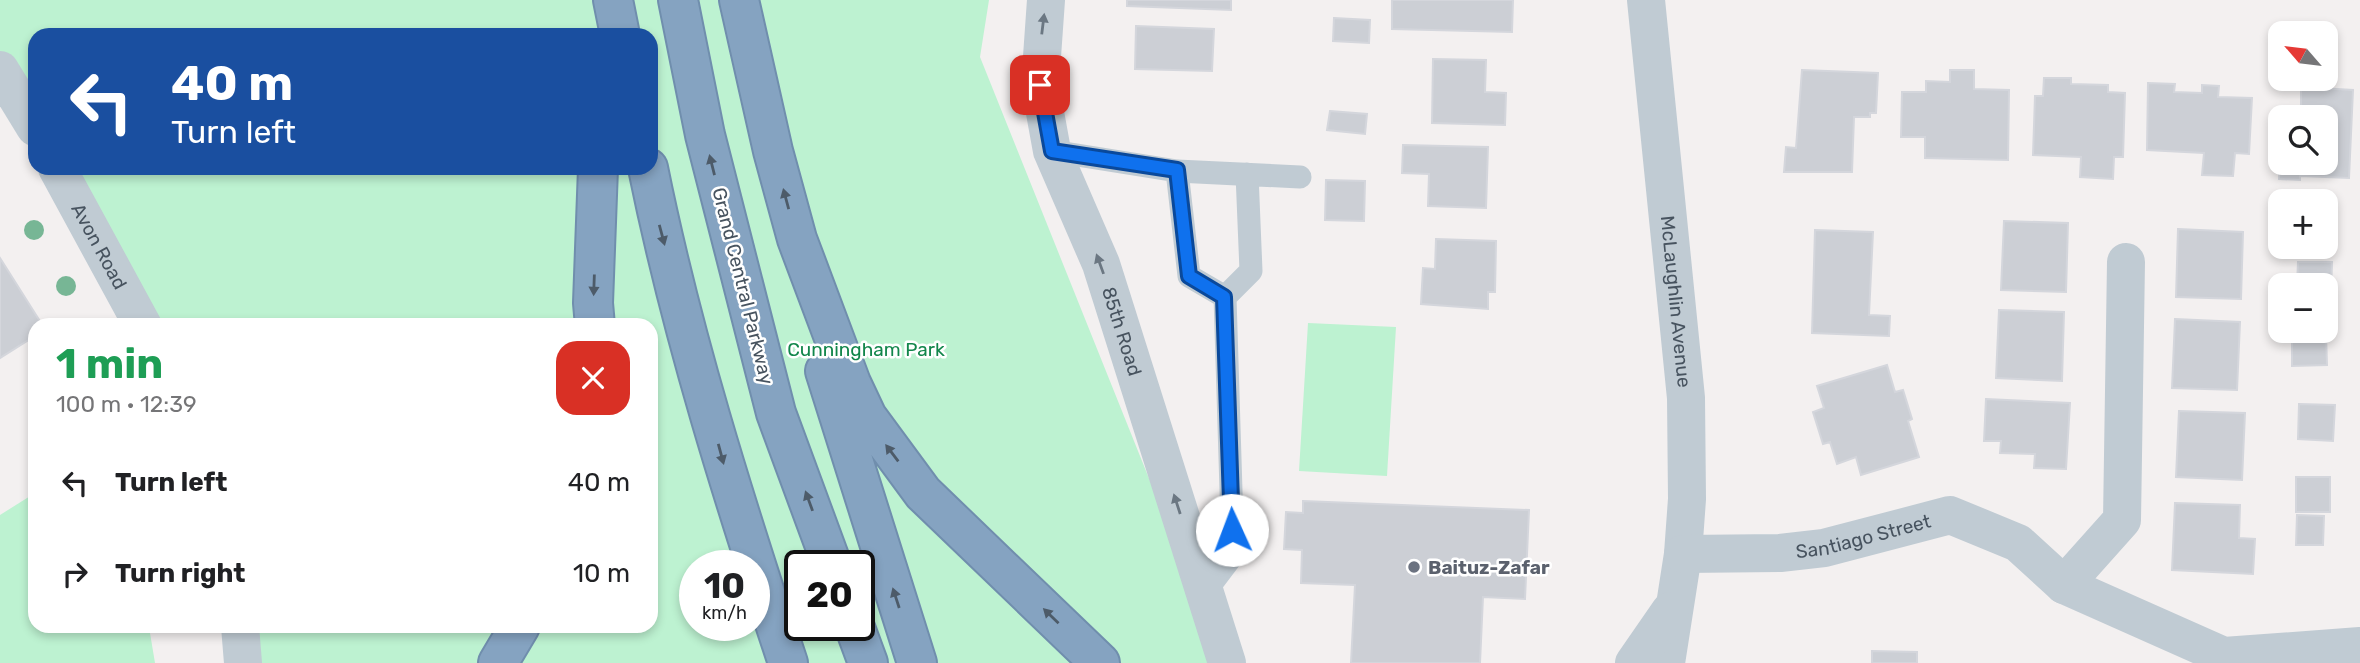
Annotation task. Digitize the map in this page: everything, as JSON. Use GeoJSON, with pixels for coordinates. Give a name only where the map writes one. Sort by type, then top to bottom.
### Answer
{"type":"FeatureCollection","features":[{"type":"Feature","properties":{"kind":"highway"},"geometry":{"type":"LineString","coordinates":[[603,28],[605,0]]}},
{"type":"Feature","properties":{"kind":"highway"},"geometry":{"type":"LineString","coordinates":[[613,0],[619,28]]}},
{"type":"Feature","properties":{"kind":"highway","name":"Grand Central Parkway"},"geometry":{"type":"LineString","coordinates":[[678,0],[708,148],[773,400],[827,550]]}},
{"type":"Feature","properties":{"kind":"highway"},"geometry":{"type":"LineString","coordinates":[[739,0],[773,151],[797,239],[821,356],[838,419],[917,663]]}},
{"type":"Feature","properties":{"kind":"highway"},"geometry":{"type":"LineString","coordinates":[[594,318],[598,175]]}},
{"type":"Feature","properties":{"kind":"highway"},"geometry":{"type":"LineString","coordinates":[[649,175],[660,226],[728,480],[788,663]]}},
{"type":"Feature","properties":{"kind":"highway"},"geometry":{"type":"LineString","coordinates":[[797,239],[851,383],[886,446],[923,493],[1100,663]]}},
{"type":"Feature","properties":{"kind":"highway"},"geometry":{"type":"LineString","coordinates":[[498,663],[516,633]]}},
{"type":"Feature","properties":{"kind":"highway"},"geometry":{"type":"LineString","coordinates":[[860,641],[868,663]]}},
{"type":"Feature","properties":{"kind":"street","name":"85th Road"},"geometry":{"type":"LineString","coordinates":[[1046,0],[1040,85],[1052,151],[1101,264],[1227,663]]}},
{"type":"Feature","properties":{"kind":"street","name":"McLaughlin Avenue"},"geometry":{"type":"LineString","coordinates":[[1646,0],[1686,398],[1687,499],[1683,554],[1666,663]]}},
{"type":"Feature","properties":{"kind":"street"},"geometry":{"type":"LineString","coordinates":[[0,70],[28,116]]}},
{"type":"Feature","properties":{"kind":"street","name":"Avon Road"},"geometry":{"type":"LineString","coordinates":[[61,175],[139,318]]}},
{"type":"Feature","properties":{"kind":"street"},"geometry":{"type":"LineString","coordinates":[[2064,585],[2122,520],[2126,262]]}},
{"type":"Feature","properties":{"kind":"street","name":"Santiago Street"},"geometry":{"type":"LineString","coordinates":[[1683,554],[1780,553],[1824,548],[1950,515],[2018,543],[2064,585],[2224,656],[2360,646]]}},
{"type":"Feature","properties":{"kind":"street","name":"McLaughlin Avenue"},"geometry":{"type":"LineString","coordinates":[[1634,663],[1675,604]]}},
{"type":"Feature","properties":{"kind":"street"},"geometry":{"type":"LineString","coordinates":[[241,633],[243,663]]}},
{"type":"Feature","properties":{"kind":"lane"},"geometry":{"type":"LineString","coordinates":[[1052,151],[1177,170],[1300,177]]}},
{"type":"Feature","properties":{"kind":"lane"},"geometry":{"type":"LineString","coordinates":[[1177,170],[1189,276],[1224,297]]}},
{"type":"Feature","properties":{"kind":"lane"},"geometry":{"type":"LineString","coordinates":[[1205,592],[1233,555],[1224,297],[1251,271],[1247,174]]}},
{"type":"Feature","properties":{"kind":"green space","name":"Cunningham Park"},"geometry":{"type":"Polygon","coordinates":[[[0,0],[989,0],[980,57],[1223,663],[226,663],[223,633],[658,633],[658,318],[130,318],[48,175],[658,175],[658,28],[28,28],[28,143],[0,97],[0,0]]]}},
{"type":"Feature","properties":{"kind":"green space"},"geometry":{"type":"Polygon","coordinates":[[[1308,323],[1396,327],[1387,476],[1299,471],[1308,323]]]}},
{"type":"Feature","properties":{"kind":"green space"},"geometry":{"type":"Polygon","coordinates":[[[28,497],[28,633],[150,633],[155,663],[0,663],[0,515],[28,497]]]}},
{"type":"Feature","properties":{"kind":"building"},"geometry":{"type":"Polygon","coordinates":[[[1127,0],[1231,0],[1231,10],[1127,6],[1127,0]]]}},
{"type":"Feature","properties":{"kind":"building"},"geometry":{"type":"Polygon","coordinates":[[[1392,0],[1513,0],[1512,32],[1392,29],[1392,0]]]}},
{"type":"Feature","properties":{"kind":"building"},"geometry":{"type":"Polygon","coordinates":[[[1334,18],[1370,20],[1369,43],[1333,41],[1334,18]]]}},
{"type":"Feature","properties":{"kind":"building"},"geometry":{"type":"Polygon","coordinates":[[[1136,26],[1214,29],[1212,71],[1135,69],[1136,26]]]}},
{"type":"Feature","properties":{"kind":"building"},"geometry":{"type":"Polygon","coordinates":[[[1433,59],[1486,60],[1485,92],[1506,93],[1505,125],[1432,123],[1433,59]]]}},
{"type":"Feature","properties":{"kind":"building"},"geometry":{"type":"Polygon","coordinates":[[[1802,70],[1878,73],[1876,113],[1870,113],[1870,117],[1854,117],[1852,172],[1784,172],[1786,147],[1796,148],[1802,70]]]}},
{"type":"Feature","properties":{"kind":"building"},"geometry":{"type":"Polygon","coordinates":[[[1950,70],[1974,70],[1974,89],[2009,90],[2008,160],[1925,158],[1925,137],[1901,137],[1902,92],[1926,92],[1926,81],[1950,82],[1950,70]]]}},
{"type":"Feature","properties":{"kind":"building"},"geometry":{"type":"Polygon","coordinates":[[[2044,78],[2071,78],[2071,84],[2108,85],[2108,92],[2125,93],[2123,157],[2114,157],[2113,179],[2080,177],[2081,157],[2033,155],[2035,96],[2043,96],[2044,78]]]}},
{"type":"Feature","properties":{"kind":"building"},"geometry":{"type":"Polygon","coordinates":[[[2148,83],[2175,84],[2174,92],[2202,93],[2202,85],[2219,86],[2218,97],[2252,98],[2249,154],[2235,153],[2233,176],[2202,175],[2204,153],[2147,150],[2148,83]]]}},
{"type":"Feature","properties":{"kind":"building"},"geometry":{"type":"Polygon","coordinates":[[[2353,90],[2349,178],[2300,176],[2300,180],[2279,179],[2279,175],[2338,175],[2338,105],[2301,105],[2301,91],[2353,90]]]}},
{"type":"Feature","properties":{"kind":"building"},"geometry":{"type":"Polygon","coordinates":[[[1330,111],[1367,114],[1365,134],[1327,130],[1330,111]]]}},
{"type":"Feature","properties":{"kind":"building"},"geometry":{"type":"Polygon","coordinates":[[[1403,145],[1488,147],[1486,208],[1428,206],[1429,174],[1402,173],[1403,145]]]}},
{"type":"Feature","properties":{"kind":"building"},"geometry":{"type":"Polygon","coordinates":[[[1326,180],[1365,181],[1364,221],[1325,220],[1326,180]]]}},
{"type":"Feature","properties":{"kind":"building"},"geometry":{"type":"Polygon","coordinates":[[[2004,221],[2068,223],[2066,292],[2001,290],[2004,221]]]}},
{"type":"Feature","properties":{"kind":"building"},"geometry":{"type":"Polygon","coordinates":[[[2178,229],[2243,232],[2241,299],[2176,297],[2178,229]]]}},
{"type":"Feature","properties":{"kind":"building"},"geometry":{"type":"Polygon","coordinates":[[[1815,230],[1873,232],[1869,315],[1890,316],[1889,336],[1812,333],[1815,230]]]}},
{"type":"Feature","properties":{"kind":"building"},"geometry":{"type":"Polygon","coordinates":[[[1436,239],[1496,241],[1495,292],[1488,292],[1488,309],[1421,304],[1423,268],[1435,269],[1436,239]]]}},
{"type":"Feature","properties":{"kind":"building"},"geometry":{"type":"Polygon","coordinates":[[[0,258],[38,318],[28,318],[28,340],[0,358],[0,258]]]}},
{"type":"Feature","properties":{"kind":"building"},"geometry":{"type":"Polygon","coordinates":[[[2298,262],[2332,262],[2332,273],[2298,273],[2298,262]]]}},
{"type":"Feature","properties":{"kind":"building"},"geometry":{"type":"Polygon","coordinates":[[[1999,310],[2064,312],[2062,381],[1996,378],[1999,310]]]}},
{"type":"Feature","properties":{"kind":"building"},"geometry":{"type":"Polygon","coordinates":[[[2175,319],[2240,322],[2237,390],[2172,388],[2175,319]]]}},
{"type":"Feature","properties":{"kind":"building"},"geometry":{"type":"Polygon","coordinates":[[[2292,343],[2326,343],[2327,365],[2292,366],[2292,343]]]}},
{"type":"Feature","properties":{"kind":"building"},"geometry":{"type":"Polygon","coordinates":[[[1887,365],[1895,392],[1903,390],[1912,419],[1908,421],[1919,457],[1861,475],[1856,457],[1837,464],[1830,442],[1823,444],[1813,412],[1824,408],[1817,386],[1887,365]]]}},
{"type":"Feature","properties":{"kind":"building"},"geometry":{"type":"Polygon","coordinates":[[[1986,399],[2070,403],[2066,469],[2034,468],[2035,454],[2000,453],[2001,441],[1984,441],[1986,399]]]}},
{"type":"Feature","properties":{"kind":"building"},"geometry":{"type":"Polygon","coordinates":[[[2299,404],[2335,405],[2333,441],[2298,439],[2299,404]]]}},
{"type":"Feature","properties":{"kind":"building"},"geometry":{"type":"Polygon","coordinates":[[[2179,411],[2245,413],[2242,480],[2176,477],[2179,411]]]}},
{"type":"Feature","properties":{"kind":"building"},"geometry":{"type":"Polygon","coordinates":[[[2296,477],[2330,477],[2330,512],[2296,512],[2296,477]]]}},
{"type":"Feature","properties":{"kind":"building","name":"Baituz-Zafar"},"geometry":{"type":"Polygon","coordinates":[[[1303,501],[1529,510],[1525,599],[1483,597],[1480,663],[1351,663],[1355,585],[1301,583],[1302,550],[1284,549],[1286,512],[1303,513],[1303,501]]]}},
{"type":"Feature","properties":{"kind":"building"},"geometry":{"type":"Polygon","coordinates":[[[2175,503],[2240,505],[2239,538],[2255,539],[2253,574],[2172,570],[2175,503]]]}},
{"type":"Feature","properties":{"kind":"building"},"geometry":{"type":"Polygon","coordinates":[[[2297,515],[2324,516],[2323,545],[2296,545],[2297,515]]]}},
{"type":"Feature","properties":{"kind":"building"},"geometry":{"type":"Polygon","coordinates":[[[1872,651],[1917,652],[1917,663],[1872,663],[1872,651]]]}},
{"type":"Feature","properties":{"kind":"place","name":"Baituz-Zafar"},"geometry":{"type":"Point","coordinates":[1414,567]}},
{"type":"Feature","properties":{"kind":"route"},"geometry":{"type":"LineString","coordinates":[[1040,85],[1052,151],[1177,170],[1189,276],[1224,297],[1232,530]]}}]}
